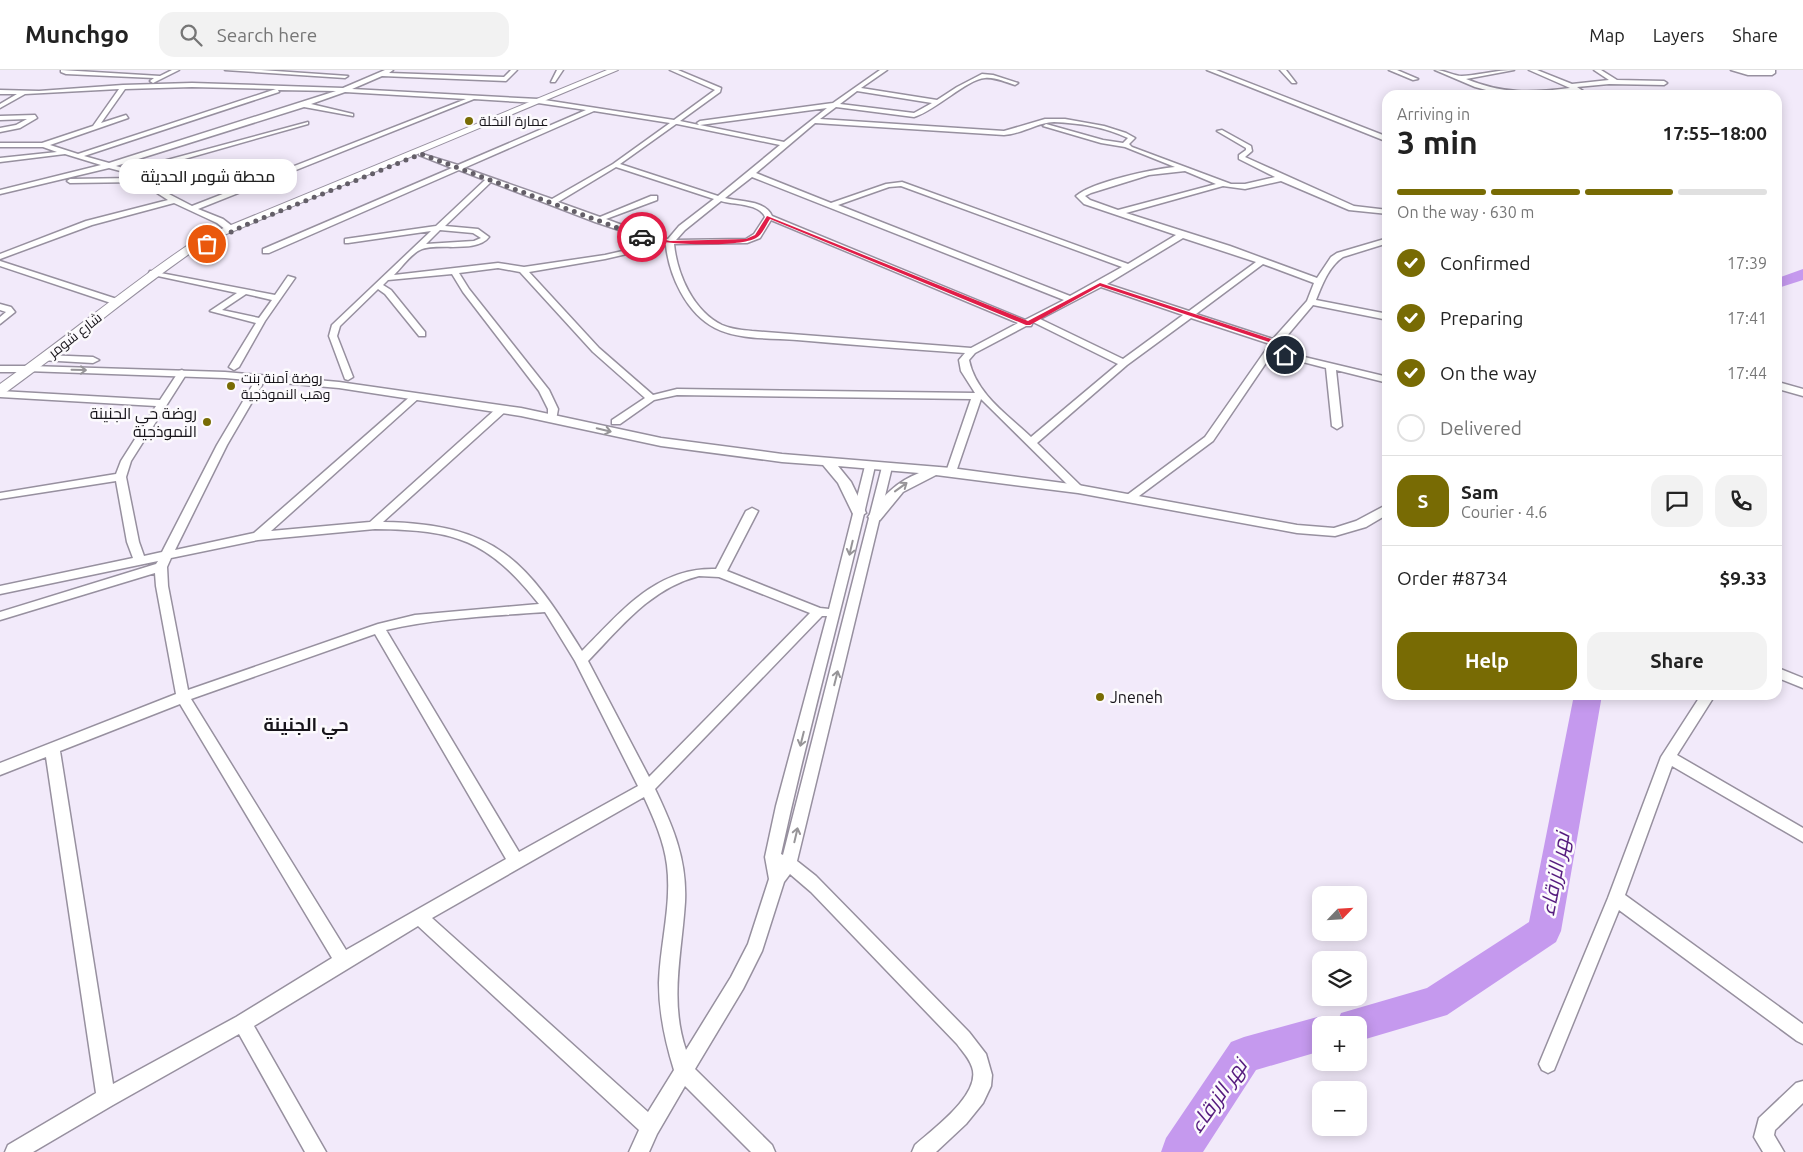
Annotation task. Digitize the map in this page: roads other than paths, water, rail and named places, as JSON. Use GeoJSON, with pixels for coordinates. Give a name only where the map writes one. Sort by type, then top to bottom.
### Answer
{"type":"FeatureCollection","features":[{"type":"Feature","properties":{"kind":"main road","name":"شارع شومر"},"geometry":{"type":"LineString","coordinates":[[0,390],[30,370],[117,302],[201,241],[241,227],[421,154],[614,70]]}},
{"type":"Feature","properties":{"kind":"main road","name":"شارع شومر"},"geometry":{"type":"LineString","coordinates":[[153,275],[228,231],[263,214],[623,70]]}},
{"type":"Feature","properties":{"kind":"main road"},"geometry":{"type":"LineString","coordinates":[[201,241],[210,231],[213,222],[263,214]]}},
{"type":"Feature","properties":{"kind":"street"},"geometry":{"type":"LineString","coordinates":[[64,70],[66,72],[160,77]]}},
{"type":"Feature","properties":{"kind":"street"},"geometry":{"type":"LineString","coordinates":[[144,86],[176,70]]}},
{"type":"Feature","properties":{"kind":"street"},"geometry":{"type":"LineString","coordinates":[[228,70],[345,73],[352,86]]}},
{"type":"Feature","properties":{"kind":"street"},"geometry":{"type":"LineString","coordinates":[[0,192],[111,165],[304,104],[345,90],[390,70]]}},
{"type":"Feature","properties":{"kind":"street"},"geometry":{"type":"LineString","coordinates":[[445,77],[455,70]]}},
{"type":"Feature","properties":{"kind":"street"},"geometry":{"type":"LineString","coordinates":[[381,74],[505,82],[514,70]]}},
{"type":"Feature","properties":{"kind":"street"},"geometry":{"type":"LineString","coordinates":[[553,80],[560,70]]}},
{"type":"Feature","properties":{"kind":"street"},"geometry":{"type":"LineString","coordinates":[[553,202],[615,165],[718,91],[718,89],[673,70]]}},
{"type":"Feature","properties":{"kind":"street"},"geometry":{"type":"LineString","coordinates":[[884,70],[834,105],[784,144],[751,174],[682,228],[670,242],[670,253],[687,294],[701,314],[722,328],[752,334],[972,351]]}},
{"type":"Feature","properties":{"kind":"street"},"geometry":{"type":"LineString","coordinates":[[1211,70],[1216,70]]}},
{"type":"Feature","properties":{"kind":"street"},"geometry":{"type":"LineString","coordinates":[[1211,70],[1382,138]]}},
{"type":"Feature","properties":{"kind":"street"},"geometry":{"type":"LineString","coordinates":[[1283,70],[1294,82]]}},
{"type":"Feature","properties":{"kind":"street"},"geometry":{"type":"LineString","coordinates":[[1392,70],[1415,79]]}},
{"type":"Feature","properties":{"kind":"street"},"geometry":{"type":"LineString","coordinates":[[1438,70],[1491,90]]}},
{"type":"Feature","properties":{"kind":"street"},"geometry":{"type":"LineString","coordinates":[[1461,78],[1512,70]]}},
{"type":"Feature","properties":{"kind":"street"},"geometry":{"type":"LineString","coordinates":[[1532,70],[1577,90]]}},
{"type":"Feature","properties":{"kind":"street"},"geometry":{"type":"LineString","coordinates":[[1597,70],[1616,82]]}},
{"type":"Feature","properties":{"kind":"street"},"geometry":{"type":"LineString","coordinates":[[1734,70],[1759,74],[1772,73],[1772,70]]}},
{"type":"Feature","properties":{"kind":"street"},"geometry":{"type":"LineString","coordinates":[[690,124],[834,105],[911,115],[923,112],[982,76],[1015,83]]}},
{"type":"Feature","properties":{"kind":"street"},"geometry":{"type":"LineString","coordinates":[[1554,90],[1616,82],[1664,83]]}},
{"type":"Feature","properties":{"kind":"street"},"geometry":{"type":"LineString","coordinates":[[0,92],[22,93],[178,85],[345,90],[473,98],[496,96],[690,124],[784,144]]}},
{"type":"Feature","properties":{"kind":"street"},"geometry":{"type":"LineString","coordinates":[[94,129],[123,87]]}},
{"type":"Feature","properties":{"kind":"street"},"geometry":{"type":"LineString","coordinates":[[80,155],[286,88]]}},
{"type":"Feature","properties":{"kind":"street"},"geometry":{"type":"LineString","coordinates":[[856,89],[937,102]]}},
{"type":"Feature","properties":{"kind":"street"},"geometry":{"type":"LineString","coordinates":[[0,106],[22,93]]}},
{"type":"Feature","properties":{"kind":"street"},"geometry":{"type":"LineString","coordinates":[[194,210],[451,109],[473,98]]}},
{"type":"Feature","properties":{"kind":"street"},"geometry":{"type":"LineString","coordinates":[[304,104],[351,115]]}},
{"type":"Feature","properties":{"kind":"street"},"geometry":{"type":"LineString","coordinates":[[266,251],[594,109]]}},
{"type":"Feature","properties":{"kind":"street"},"geometry":{"type":"LineString","coordinates":[[0,118],[35,117],[18,127],[0,130]]}},
{"type":"Feature","properties":{"kind":"street"},"geometry":{"type":"LineString","coordinates":[[42,145],[126,117]]}},
{"type":"Feature","properties":{"kind":"street"},"geometry":{"type":"LineString","coordinates":[[815,121],[1004,133],[1019,131],[1036,124],[1058,121],[1102,128],[1131,137],[1132,140],[1125,145]]}},
{"type":"Feature","properties":{"kind":"street"},"geometry":{"type":"LineString","coordinates":[[130,172],[306,123]]}},
{"type":"Feature","properties":{"kind":"street"},"geometry":{"type":"LineString","coordinates":[[1036,124],[1103,142],[1125,145],[1140,153],[1171,162],[1223,184],[1244,186],[1282,178]]}},
{"type":"Feature","properties":{"kind":"street"},"geometry":{"type":"LineString","coordinates":[[1220,131],[1249,147],[1249,151],[1242,155],[1241,158],[1352,208],[1382,211]]}},
{"type":"Feature","properties":{"kind":"street"},"geometry":{"type":"LineString","coordinates":[[0,145],[42,145],[80,155],[130,172],[194,210],[198,217],[213,222],[228,231]]}},
{"type":"Feature","properties":{"kind":"street"},"geometry":{"type":"LineString","coordinates":[[0,160],[70,152]]}},
{"type":"Feature","properties":{"kind":"street"},"geometry":{"type":"LineString","coordinates":[[421,154],[642,236],[670,242]]}},
{"type":"Feature","properties":{"kind":"street"},"geometry":{"type":"LineString","coordinates":[[615,165],[720,198],[760,207],[767,211],[769,217],[1031,322],[1124,364]]}},
{"type":"Feature","properties":{"kind":"street"},"geometry":{"type":"LineString","coordinates":[[1186,169],[1151,173],[1088,191],[1080,196],[1084,201],[1117,213],[1227,248],[1319,282]]}},
{"type":"Feature","properties":{"kind":"street"},"geometry":{"type":"LineString","coordinates":[[751,174],[1072,300]]}},
{"type":"Feature","properties":{"kind":"street"},"geometry":{"type":"LineString","coordinates":[[348,378],[335,344],[334,329],[342,317],[441,227],[490,179]]}},
{"type":"Feature","properties":{"kind":"street"},"geometry":{"type":"LineString","coordinates":[[45,181],[141,180]]}},
{"type":"Feature","properties":{"kind":"street"},"geometry":{"type":"LineString","coordinates":[[832,205],[888,185],[902,184],[1129,267]]}},
{"type":"Feature","properties":{"kind":"street"},"geometry":{"type":"LineString","coordinates":[[1117,213],[1223,184]]}},
{"type":"Feature","properties":{"kind":"street"},"geometry":{"type":"LineString","coordinates":[[598,220],[654,198]]}},
{"type":"Feature","properties":{"kind":"street"},"geometry":{"type":"LineString","coordinates":[[0,257],[89,223],[176,200]]}},
{"type":"Feature","properties":{"kind":"street"},"geometry":{"type":"LineString","coordinates":[[523,270],[612,256],[670,242],[747,241],[757,236],[769,217]]}},
{"type":"Feature","properties":{"kind":"street"},"geometry":{"type":"LineString","coordinates":[[348,241],[441,227],[469,229],[482,234],[485,238],[470,244],[417,247]]}},
{"type":"Feature","properties":{"kind":"street"},"geometry":{"type":"LineString","coordinates":[[1078,489],[980,396],[964,366],[966,355],[1072,300],[1182,235]]}},
{"type":"Feature","properties":{"kind":"street"},"geometry":{"type":"LineString","coordinates":[[1131,497],[1209,439],[1273,347],[1311,302],[1319,282],[1337,256],[1382,242]]}},
{"type":"Feature","properties":{"kind":"street"},"geometry":{"type":"LineString","coordinates":[[1031,443],[1124,364],[1262,261]]}},
{"type":"Feature","properties":{"kind":"street"},"geometry":{"type":"LineString","coordinates":[[0,263],[117,302]]}},
{"type":"Feature","properties":{"kind":"street"},"geometry":{"type":"LineString","coordinates":[[380,281],[454,271],[514,266],[523,270],[596,350],[651,398]]}},
{"type":"Feature","properties":{"kind":"street"},"geometry":{"type":"LineString","coordinates":[[454,271],[466,290],[534,376],[548,398],[553,413]]}},
{"type":"Feature","properties":{"kind":"street"},"geometry":{"type":"LineString","coordinates":[[153,275],[276,298]]}},
{"type":"Feature","properties":{"kind":"street"},"geometry":{"type":"LineString","coordinates":[[234,367],[276,298],[291,278]]}},
{"type":"Feature","properties":{"kind":"street"},"geometry":{"type":"LineString","coordinates":[[380,281],[422,334]]}},
{"type":"Feature","properties":{"kind":"street"},"geometry":{"type":"LineString","coordinates":[[1100,284],[1273,347],[1331,366],[1382,379]]}},
{"type":"Feature","properties":{"kind":"street"},"geometry":{"type":"LineString","coordinates":[[244,292],[214,311],[261,322]]}},
{"type":"Feature","properties":{"kind":"street"},"geometry":{"type":"LineString","coordinates":[[1311,302],[1382,316]]}},
{"type":"Feature","properties":{"kind":"street"},"geometry":{"type":"LineString","coordinates":[[0,307],[8,309],[10,312],[0,321]]}},
{"type":"Feature","properties":{"kind":"street"},"geometry":{"type":"LineString","coordinates":[[45,358],[234,367],[348,378],[616,422],[701,448]]}},
{"type":"Feature","properties":{"kind":"street"},"geometry":{"type":"LineString","coordinates":[[1331,366],[1337,426]]}},
{"type":"Feature","properties":{"kind":"street"},"geometry":{"type":"LineString","coordinates":[[0,370],[182,373],[261,378],[339,386],[502,409],[553,413],[661,442],[701,448],[782,458],[944,471],[1078,489],[1320,532],[1334,532],[1361,524],[1382,512]]}},
{"type":"Feature","properties":{"kind":"street"},"geometry":{"type":"LineString","coordinates":[[140,560],[133,542],[121,477],[126,461],[182,373]]}},
{"type":"Feature","properties":{"kind":"street"},"geometry":{"type":"LineString","coordinates":[[261,378],[222,445],[161,567],[165,608],[183,697],[343,961]]}},
{"type":"Feature","properties":{"kind":"street"},"geometry":{"type":"LineString","coordinates":[[1782,386],[1803,393]]}},
{"type":"Feature","properties":{"kind":"street"},"geometry":{"type":"LineString","coordinates":[[616,422],[651,398],[670,393],[980,396]]}},
{"type":"Feature","properties":{"kind":"street"},"geometry":{"type":"LineString","coordinates":[[1782,393],[1803,400]]}},
{"type":"Feature","properties":{"kind":"street"},"geometry":{"type":"LineString","coordinates":[[0,394],[162,403]]}},
{"type":"Feature","properties":{"kind":"street"},"geometry":{"type":"LineString","coordinates":[[258,536],[416,396]]}},
{"type":"Feature","properties":{"kind":"street"},"geometry":{"type":"LineString","coordinates":[[875,517],[899,487],[910,480],[944,471],[980,396]]}},
{"type":"Feature","properties":{"kind":"street"},"geometry":{"type":"LineString","coordinates":[[373,525],[502,409]]}},
{"type":"Feature","properties":{"kind":"street"},"geometry":{"type":"LineString","coordinates":[[827,462],[844,482],[859,513]]}},
{"type":"Feature","properties":{"kind":"street"},"geometry":{"type":"LineString","coordinates":[[781,860],[784,806],[835,611],[870,466]]}},
{"type":"Feature","properties":{"kind":"street"},"geometry":{"type":"LineString","coordinates":[[638,1152],[650,1127],[721,1013],[756,946],[777,879],[852,610],[887,467]]}},
{"type":"Feature","properties":{"kind":"street"},"geometry":{"type":"LineString","coordinates":[[0,496],[121,477]]}},
{"type":"Feature","properties":{"kind":"street"},"geometry":{"type":"LineString","coordinates":[[720,573],[752,511]]}},
{"type":"Feature","properties":{"kind":"street"},"geometry":{"type":"LineString","coordinates":[[0,590],[258,536],[373,525],[422,527],[466,536],[488,546],[505,558],[550,607],[581,660],[668,833],[675,865],[678,901],[668,983],[675,1044],[684,1071],[765,1152]]}},
{"type":"Feature","properties":{"kind":"street"},"geometry":{"type":"LineString","coordinates":[[0,616],[161,567]]}},
{"type":"Feature","properties":{"kind":"street"},"geometry":{"type":"LineString","coordinates":[[581,660],[656,589],[691,572],[706,571],[720,573],[819,612],[852,610]]}},
{"type":"Feature","properties":{"kind":"street"},"geometry":{"type":"LineString","coordinates":[[0,769],[183,697],[378,628],[447,615],[550,607]]}},
{"type":"Feature","properties":{"kind":"street"},"geometry":{"type":"LineString","coordinates":[[15,1152],[106,1098],[242,1023],[343,961],[516,861],[647,788],[665,772],[819,612]]}},
{"type":"Feature","properties":{"kind":"street"},"geometry":{"type":"LineString","coordinates":[[378,628],[516,861]]}},
{"type":"Feature","properties":{"kind":"street"},"geometry":{"type":"LineString","coordinates":[[1782,674],[1803,682]]}},
{"type":"Feature","properties":{"kind":"street"},"geometry":{"type":"LineString","coordinates":[[1548,1064],[1616,898],[1668,757],[1705,700]]}},
{"type":"Feature","properties":{"kind":"street"},"geometry":{"type":"LineString","coordinates":[[52,749],[106,1098]]}},
{"type":"Feature","properties":{"kind":"street"},"geometry":{"type":"LineString","coordinates":[[1668,757],[1803,836]]}},
{"type":"Feature","properties":{"kind":"street"},"geometry":{"type":"LineString","coordinates":[[781,860],[842,914],[951,1026],[974,1052],[980,1063],[984,1074],[978,1096],[922,1152]]}},
{"type":"Feature","properties":{"kind":"street"},"geometry":{"type":"LineString","coordinates":[[1616,898],[1803,1035]]}},
{"type":"Feature","properties":{"kind":"street"},"geometry":{"type":"LineString","coordinates":[[420,917],[650,1127]]}},
{"type":"Feature","properties":{"kind":"street"},"geometry":{"type":"LineString","coordinates":[[242,1023],[316,1152]]}},
{"type":"Feature","properties":{"kind":"street"},"geometry":{"type":"LineString","coordinates":[[1774,1152],[1764,1137],[1766,1124],[1803,1090]]}},
{"type":"Feature","properties":{"kind":"waterway","name":"نهر الزرقاء"},"geometry":{"type":"LineString","coordinates":[[1782,282],[1803,274]]}},
{"type":"Feature","properties":{"kind":"waterway","name":"نهر الزرقاء"},"geometry":{"type":"LineString","coordinates":[[1367,1021],[1435,1003],[1544,931],[1587,700]]}},
{"type":"Feature","properties":{"kind":"waterway","name":"نهر الزرقاء"},"geometry":{"type":"LineString","coordinates":[[1180,1152],[1244,1055],[1312,1036]]}},
{"type":"Feature","properties":{"kind":"place","name":"عمارة النخلة"},"geometry":{"type":"Point","coordinates":[469,121]}},
{"type":"Feature","properties":{"kind":"place","name":"محطة شومر الحديثة"},"geometry":{"type":"Point","coordinates":[207,244]}},
{"type":"Feature","properties":{"kind":"place","name":"روضة آمنة بنت وهب النموذجية"},"geometry":{"type":"Point","coordinates":[231,386]}},
{"type":"Feature","properties":{"kind":"place","name":"روضة حي الجنينة النموذجية"},"geometry":{"type":"Point","coordinates":[207,422]}},
{"type":"Feature","properties":{"kind":"place","name":"Jneneh"},"geometry":{"type":"Point","coordinates":[1100,697]}},
{"type":"Feature","properties":{"kind":"district","name":"حي الجنينة"},"geometry":{"type":"Point","coordinates":[306,725]}}]}
